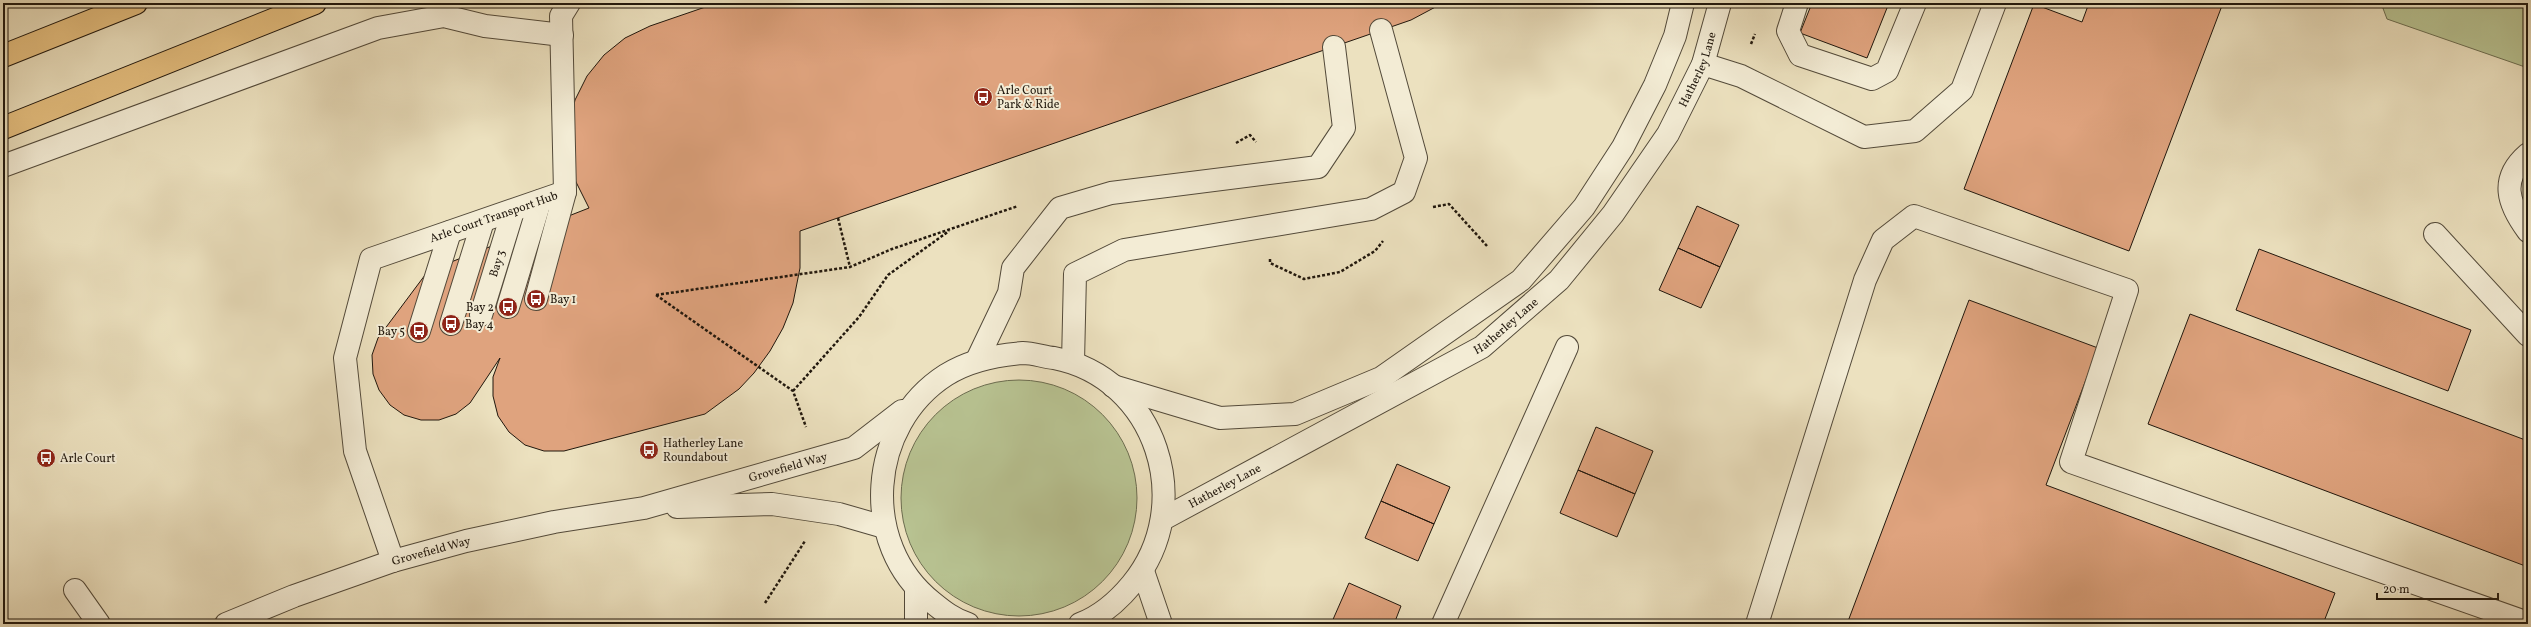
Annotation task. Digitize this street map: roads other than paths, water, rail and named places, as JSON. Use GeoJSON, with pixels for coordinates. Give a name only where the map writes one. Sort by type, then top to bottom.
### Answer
{"type":"FeatureCollection","features":[{"type":"Feature","properties":{"kind":"highway"},"geometry":{"type":"LineString","coordinates":[[3,56],[136,3]]}},
{"type":"Feature","properties":{"kind":"highway"},"geometry":{"type":"LineString","coordinates":[[3,128],[315,3]]}},
{"type":"Feature","properties":{"kind":"street","name":"Arle Court Transport Hub"},"geometry":{"type":"LineString","coordinates":[[393,561],[355,451],[345,358],[371,259],[565,192],[561,16],[569,3]]}},
{"type":"Feature","properties":{"kind":"street"},"geometry":{"type":"LineString","coordinates":[[1113,386],[1220,418],[1296,414],[1381,378],[1521,280],[1584,207],[1623,147],[1655,85],[1674,36],[1683,3]]}},
{"type":"Feature","properties":{"kind":"street","name":"Hatherley Lane"},"geometry":{"type":"LineString","coordinates":[[1163,519],[1482,347],[1559,280],[1613,214],[1668,134],[1703,64],[1720,3]]}},
{"type":"Feature","properties":{"kind":"street"},"geometry":{"type":"LineString","coordinates":[[1797,3],[1788,31],[1800,55],[1872,78],[1887,71],[1915,3]]}},
{"type":"Feature","properties":{"kind":"street"},"geometry":{"type":"LineString","coordinates":[[1703,64],[1741,76],[1864,137],[1915,131],[1962,90],[1995,3]]}},
{"type":"Feature","properties":{"kind":"street"},"geometry":{"type":"LineString","coordinates":[[3,166],[378,28],[444,16],[485,26],[562,35]]}},
{"type":"Feature","properties":{"kind":"street"},"geometry":{"type":"LineString","coordinates":[[1073,362],[1075,274],[1124,250],[1371,209],[1404,192],[1416,158],[1381,30]]}},
{"type":"Feature","properties":{"kind":"street"},"geometry":{"type":"LineString","coordinates":[[977,360],[1009,294],[1013,268],[1060,208],[1111,193],[1318,167],[1344,128],[1334,47]]}},
{"type":"Feature","properties":{"kind":"street"},"geometry":{"type":"LineString","coordinates":[[2528,154],[2511,177],[2509,198],[2517,216],[2528,231]]}},
{"type":"Feature","properties":{"kind":"street"},"geometry":{"type":"LineString","coordinates":[[536,298],[565,192]]}},
{"type":"Feature","properties":{"kind":"street"},"geometry":{"type":"LineString","coordinates":[[508,307],[540,201]]}},
{"type":"Feature","properties":{"kind":"street","name":"Bay 3"},"geometry":{"type":"LineString","coordinates":[[481,315],[513,211]]}},
{"type":"Feature","properties":{"kind":"street"},"geometry":{"type":"LineString","coordinates":[[1757,624],[1864,280],[1883,240],[1914,216],[2127,290],[2071,462],[2528,623]]}},
{"type":"Feature","properties":{"kind":"street"},"geometry":{"type":"LineString","coordinates":[[451,324],[483,221]]}},
{"type":"Feature","properties":{"kind":"street"},"geometry":{"type":"LineString","coordinates":[[419,331],[450,232]]}},
{"type":"Feature","properties":{"kind":"street"},"geometry":{"type":"LineString","coordinates":[[2436,234],[2528,334]]}},
{"type":"Feature","properties":{"kind":"street"},"geometry":{"type":"LineString","coordinates":[[1443,624],[1567,347]]}},
{"type":"Feature","properties":{"kind":"street"},"geometry":{"type":"LineString","coordinates":[[968,624],[954,619],[916,589],[896,560],[884,527],[881,481],[893,436],[919,398],[946,375],[977,360],[1025,353],[1073,362],[1094,372],[1113,386],[1138,412],[1156,446],[1164,482],[1163,519],[1156,545],[1143,571],[1120,599],[1089,620],[1080,624]]}},
{"type":"Feature","properties":{"kind":"street","name":"Grovefield Way"},"geometry":{"type":"LineString","coordinates":[[644,508],[854,448],[919,398]]}},
{"type":"Feature","properties":{"kind":"street","name":"Grovefield Way"},"geometry":{"type":"LineString","coordinates":[[226,624],[294,596],[393,561],[466,541],[554,522],[644,508],[772,504],[839,514],[884,527]]}},
{"type":"Feature","properties":{"kind":"street"},"geometry":{"type":"LineString","coordinates":[[1143,571],[1161,624]]}},
{"type":"Feature","properties":{"kind":"street"},"geometry":{"type":"LineString","coordinates":[[916,589],[916,624]]}},
{"type":"Feature","properties":{"kind":"street"},"geometry":{"type":"LineString","coordinates":[[75,590],[99,624]]}},
{"type":"Feature","properties":{"kind":"place","name":"Arle Court Park & Ride"},"geometry":{"type":"Point","coordinates":[983,97]}},
{"type":"Feature","properties":{"kind":"place","name":"Bay 1"},"geometry":{"type":"Point","coordinates":[536,299]}},
{"type":"Feature","properties":{"kind":"place","name":"Bay 2"},"geometry":{"type":"Point","coordinates":[508,307]}},
{"type":"Feature","properties":{"kind":"place","name":"Bay 4"},"geometry":{"type":"Point","coordinates":[451,324]}},
{"type":"Feature","properties":{"kind":"place","name":"Bay 5"},"geometry":{"type":"Point","coordinates":[419,331]}},
{"type":"Feature","properties":{"kind":"place","name":"Hatherley Lane Roundabout"},"geometry":{"type":"Point","coordinates":[649,450]}},
{"type":"Feature","properties":{"kind":"place","name":"Arle Court"},"geometry":{"type":"Point","coordinates":[46,458]}}]}
